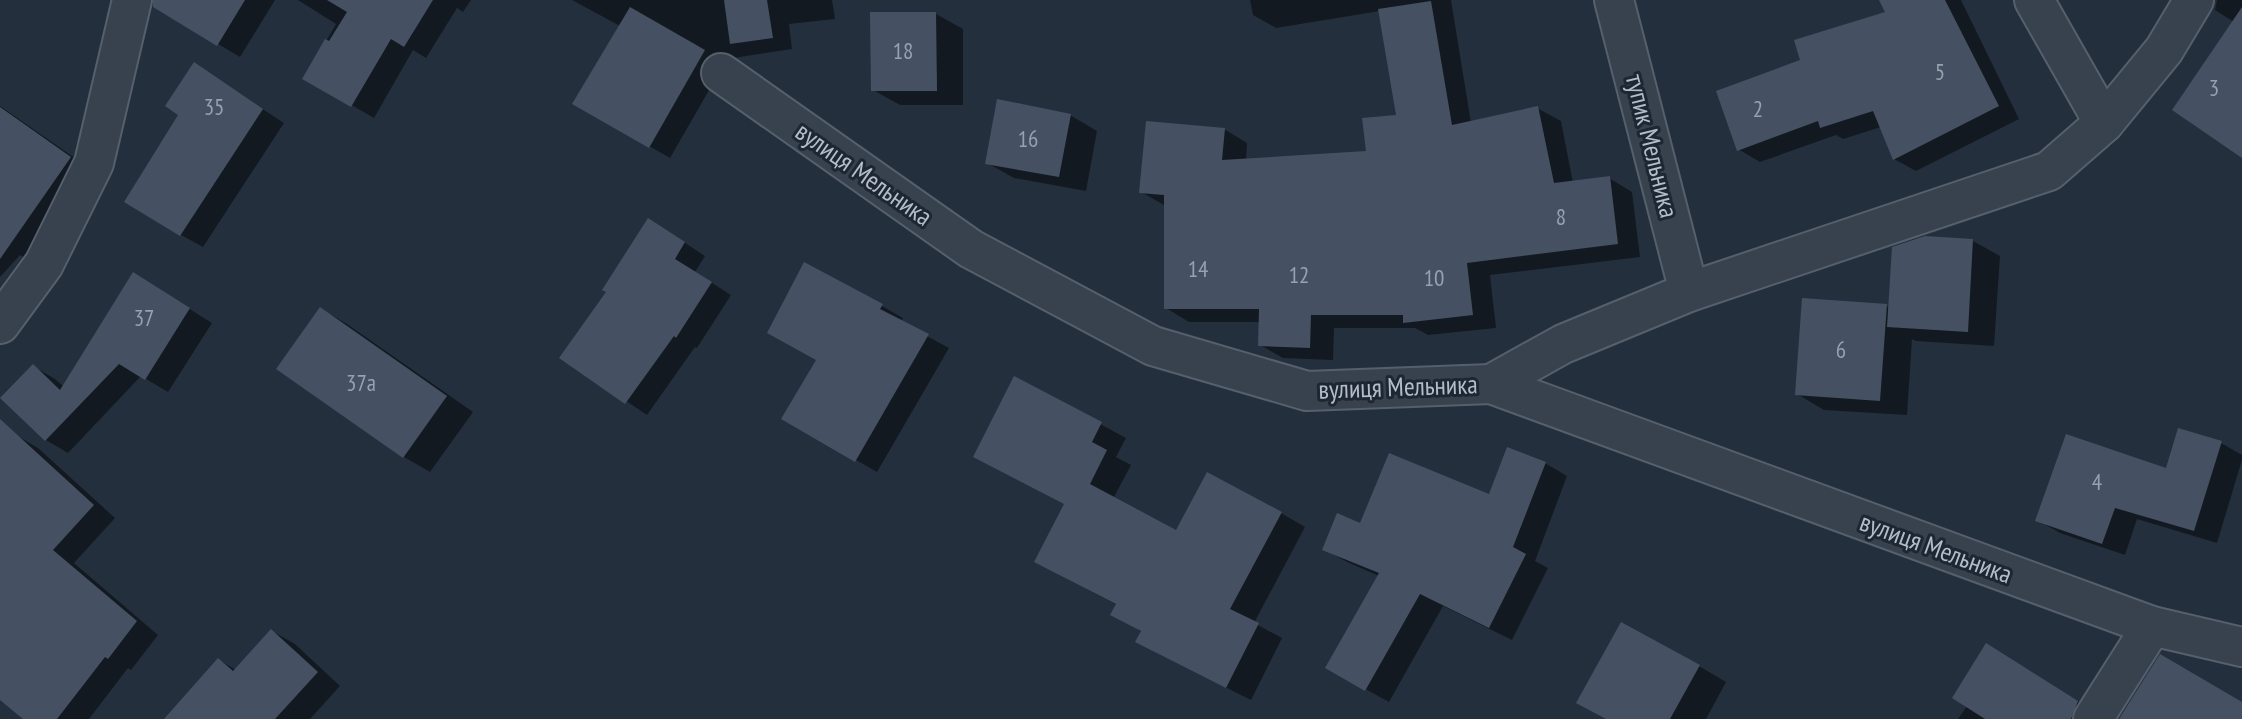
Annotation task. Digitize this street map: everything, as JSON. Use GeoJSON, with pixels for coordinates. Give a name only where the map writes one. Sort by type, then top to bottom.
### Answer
{"type":"FeatureCollection","features":[{"type":"Feature","properties":{"kind":"street"},"geometry":{"type":"LineString","coordinates":[[0,324],[44,264],[94,163],[132,0]]}},
{"type":"Feature","properties":{"kind":"street","name":"тупик Мельника"},"geometry":{"type":"LineString","coordinates":[[1614,0],[1689,292]]}},
{"type":"Feature","properties":{"kind":"street"},"geometry":{"type":"LineString","coordinates":[[2034,0],[2104,123]]}},
{"type":"Feature","properties":{"kind":"street"},"geometry":{"type":"LineString","coordinates":[[1491,384],[1563,344],[1689,292],[2049,171],[2104,123],[2164,50],[2194,0]]}},
{"type":"Feature","properties":{"kind":"street","name":"вулиця Мельника"},"geometry":{"type":"LineString","coordinates":[[721,73],[971,249],[1153,346],[1307,391],[1491,384],[2152,626],[2242,647]]}},
{"type":"Feature","properties":{"kind":"street"},"geometry":{"type":"LineString","coordinates":[[2094,719],[2152,626]]}},
{"type":"Feature","properties":{"kind":"building"},"geometry":{"type":"Polygon","coordinates":[[[153,0],[245,0],[217,46],[153,7],[153,0]]]}},
{"type":"Feature","properties":{"kind":"building"},"geometry":{"type":"Polygon","coordinates":[[[327,0],[433,0],[404,47],[391,39],[351,107],[302,79],[325,39],[329,41],[347,12],[327,0]]]}},
{"type":"Feature","properties":{"kind":"building"},"geometry":{"type":"Polygon","coordinates":[[[724,0],[767,0],[773,38],[730,44],[724,0]]]}},
{"type":"Feature","properties":{"kind":"building"},"geometry":{"type":"Polygon","coordinates":[[[1879,0],[1945,0],[1999,106],[1893,160],[1873,111],[1820,128],[1818,121],[1737,151],[1716,91],[1800,60],[1794,40],[1885,12],[1879,0]]]}},
{"type":"Feature","properties":{"kind":"building"},"geometry":{"type":"Polygon","coordinates":[[[1431,1],[1452,125],[1538,106],[1554,183],[1610,176],[1618,244],[1467,263],[1473,315],[1403,323],[1403,315],[1311,315],[1310,348],[1258,346],[1259,309],[1164,309],[1164,195],[1139,193],[1146,121],[1225,128],[1222,160],[1366,151],[1362,118],[1396,115],[1378,9],[1431,1]]]}},
{"type":"Feature","properties":{"kind":"building"},"geometry":{"type":"Polygon","coordinates":[[[630,7],[705,50],[649,148],[572,104],[630,7]]]}},
{"type":"Feature","properties":{"kind":"building"},"geometry":{"type":"Polygon","coordinates":[[[2242,7],[2242,158],[2172,110],[2242,7]]]}},
{"type":"Feature","properties":{"kind":"building"},"geometry":{"type":"Polygon","coordinates":[[[870,12],[936,12],[937,91],[871,91],[870,12]]]}},
{"type":"Feature","properties":{"kind":"building"},"geometry":{"type":"Polygon","coordinates":[[[194,62],[263,109],[180,236],[124,202],[178,115],[165,106],[194,62]]]}},
{"type":"Feature","properties":{"kind":"building"},"geometry":{"type":"Polygon","coordinates":[[[997,99],[1071,114],[1059,177],[985,164],[997,99]]]}},
{"type":"Feature","properties":{"kind":"building"},"geometry":{"type":"Polygon","coordinates":[[[0,107],[71,157],[0,259],[0,107]]]}},
{"type":"Feature","properties":{"kind":"building"},"geometry":{"type":"Polygon","coordinates":[[[648,218],[685,242],[675,259],[712,282],[676,338],[674,336],[625,404],[559,358],[606,292],[602,290],[648,218]]]}},
{"type":"Feature","properties":{"kind":"building"},"geometry":{"type":"Polygon","coordinates":[[[1925,236],[1973,239],[1968,332],[1887,327],[1892,247],[1925,236]]]}},
{"type":"Feature","properties":{"kind":"building"},"geometry":{"type":"Polygon","coordinates":[[[804,262],[883,304],[880,309],[929,334],[855,462],[781,419],[816,360],[767,333],[804,262]]]}},
{"type":"Feature","properties":{"kind":"building"},"geometry":{"type":"Polygon","coordinates":[[[133,272],[190,308],[145,380],[119,364],[45,441],[0,398],[33,364],[60,390],[133,272]]]}},
{"type":"Feature","properties":{"kind":"building"},"geometry":{"type":"Polygon","coordinates":[[[1802,298],[1887,304],[1880,401],[1795,395],[1802,298]]]}},
{"type":"Feature","properties":{"kind":"building"},"geometry":{"type":"Polygon","coordinates":[[[320,307],[447,396],[403,458],[276,369],[320,307]]]}},
{"type":"Feature","properties":{"kind":"building"},"geometry":{"type":"Polygon","coordinates":[[[1014,376],[1102,422],[1092,442],[1107,450],[1090,484],[1176,530],[1207,472],[1282,512],[1230,609],[1259,623],[1226,688],[1135,642],[1141,631],[1110,615],[1116,604],[1034,562],[1064,504],[973,457],[1014,376]]]}},
{"type":"Feature","properties":{"kind":"building"},"geometry":{"type":"Polygon","coordinates":[[[0,419],[94,505],[53,550],[137,621],[57,719],[23,719],[0,700],[0,419]]]}},
{"type":"Feature","properties":{"kind":"building"},"geometry":{"type":"Polygon","coordinates":[[[2178,428],[2222,441],[2194,531],[2115,508],[2102,544],[2035,521],[2066,434],[2166,468],[2178,428]]]}},
{"type":"Feature","properties":{"kind":"building"},"geometry":{"type":"Polygon","coordinates":[[[1507,447],[1546,462],[1513,547],[1526,554],[1489,628],[1420,594],[1365,691],[1325,668],[1379,573],[1322,550],[1337,513],[1360,523],[1389,453],[1489,494],[1507,447]]]}},
{"type":"Feature","properties":{"kind":"building"},"geometry":{"type":"Polygon","coordinates":[[[1621,622],[1700,665],[1670,719],[1606,719],[1576,703],[1621,622]]]}},
{"type":"Feature","properties":{"kind":"building"},"geometry":{"type":"Polygon","coordinates":[[[271,629],[318,672],[275,719],[164,719],[218,658],[233,671],[271,629]]]}},
{"type":"Feature","properties":{"kind":"building"},"geometry":{"type":"Polygon","coordinates":[[[1986,643],[2078,701],[2071,719],[1985,719],[1952,698],[1986,643]]]}},
{"type":"Feature","properties":{"kind":"building"},"geometry":{"type":"Polygon","coordinates":[[[2160,654],[2242,702],[2242,719],[2119,719],[2160,654]]]}}]}
